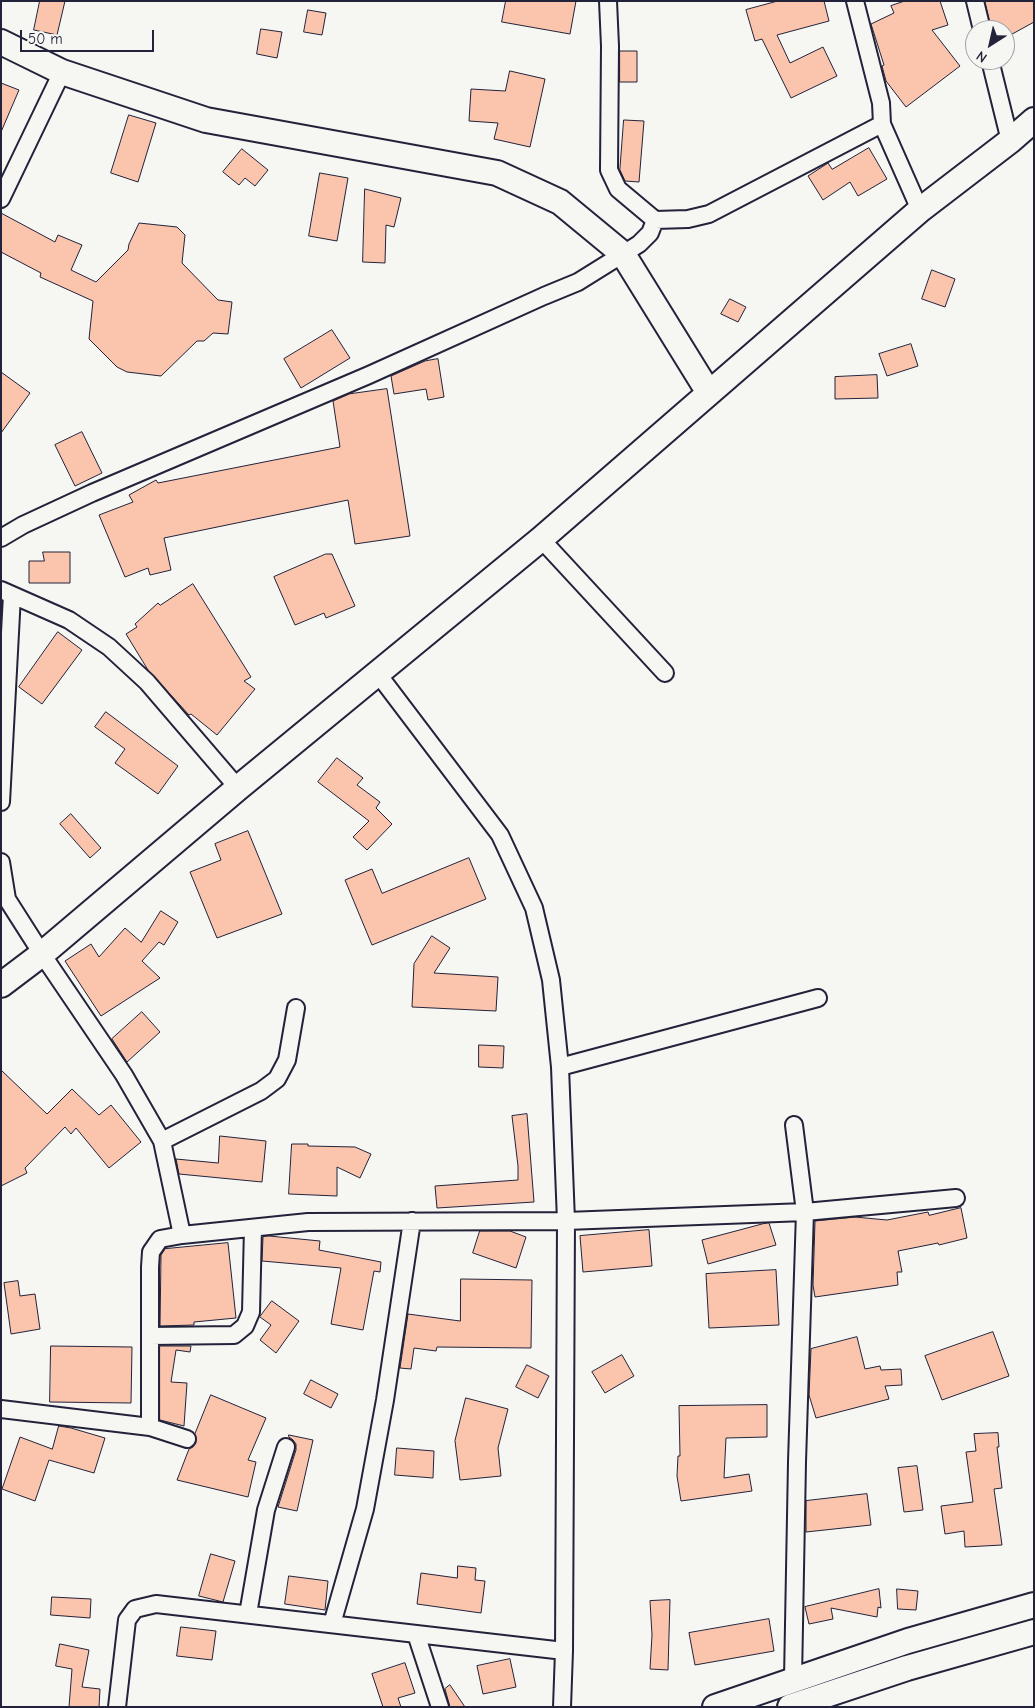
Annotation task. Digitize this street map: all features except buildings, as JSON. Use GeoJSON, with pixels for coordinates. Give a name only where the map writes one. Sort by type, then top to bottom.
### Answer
{"type":"FeatureCollection","features":[{"type":"Feature","properties":{"kind":"main road"},"geometry":{"type":"LineString","coordinates":[[1,42],[62,72],[206,120],[497,172],[560,202],[623,254],[709,394]]}},
{"type":"Feature","properties":{"kind":"main road"},"geometry":{"type":"LineString","coordinates":[[1,986],[42,954],[238,788],[540,539],[920,210],[1010,141],[1034,120]]}},
{"type":"Feature","properties":{"kind":"main road"},"geometry":{"type":"LineString","coordinates":[[715,1707],[908,1641],[1034,1605]]}},
{"type":"Feature","properties":{"kind":"main road"},"geometry":{"type":"LineString","coordinates":[[790,1707],[907,1668],[1034,1632]]}},
{"type":"Feature","properties":{"kind":"street"},"geometry":{"type":"LineString","coordinates":[[608,1],[610,46],[609,170],[618,190],[655,220],[688,219],[709,214],[882,124]]}},
{"type":"Feature","properties":{"kind":"street"},"geometry":{"type":"LineString","coordinates":[[855,1],[881,103],[882,124],[920,210]]}},
{"type":"Feature","properties":{"kind":"street"},"geometry":{"type":"LineString","coordinates":[[975,1],[980,20]]}},
{"type":"Feature","properties":{"kind":"street"},"geometry":{"type":"LineString","coordinates":[[992,70],[1010,141]]}},
{"type":"Feature","properties":{"kind":"street"},"geometry":{"type":"LineString","coordinates":[[1,199],[62,72]]}},
{"type":"Feature","properties":{"kind":"street"},"geometry":{"type":"LineString","coordinates":[[1,538],[23,525],[92,493],[369,375],[578,282],[639,244],[650,233],[655,220]]}},
{"type":"Feature","properties":{"kind":"street"},"geometry":{"type":"LineString","coordinates":[[540,539],[665,673]]}},
{"type":"Feature","properties":{"kind":"street"},"geometry":{"type":"LineString","coordinates":[[1,802],[6,592],[69,620],[109,647],[147,682],[238,788]]}},
{"type":"Feature","properties":{"kind":"street"},"geometry":{"type":"LineString","coordinates":[[378,674],[500,835],[534,908],[551,980],[560,1067],[566,1221],[564,1651],[562,1707]]}},
{"type":"Feature","properties":{"kind":"street"},"geometry":{"type":"LineString","coordinates":[[1,862],[7,899],[124,1075],[162,1141],[182,1235]]}},
{"type":"Feature","properties":{"kind":"street"},"geometry":{"type":"LineString","coordinates":[[560,1067],[818,998]]}},
{"type":"Feature","properties":{"kind":"street"},"geometry":{"type":"LineString","coordinates":[[162,1141],[261,1091],[277,1079],[287,1060],[296,1008]]}},
{"type":"Feature","properties":{"kind":"street"},"geometry":{"type":"LineString","coordinates":[[793,1679],[797,1462],[805,1212],[794,1125]]}},
{"type":"Feature","properties":{"kind":"street"},"geometry":{"type":"LineString","coordinates":[[150,1427],[151,1252],[160,1239],[308,1222],[566,1221],[805,1212],[956,1198]]}},
{"type":"Feature","properties":{"kind":"street"},"geometry":{"type":"LineString","coordinates":[[332,1624],[365,1509],[385,1400],[412,1221]]}},
{"type":"Feature","properties":{"kind":"street"},"geometry":{"type":"LineString","coordinates":[[150,1336],[234,1335],[244,1326],[251,1312],[253,1228]]}},
{"type":"Feature","properties":{"kind":"street"},"geometry":{"type":"LineString","coordinates":[[1,1409],[150,1427],[187,1439]]}},
{"type":"Feature","properties":{"kind":"street"},"geometry":{"type":"LineString","coordinates":[[248,1614],[266,1510],[286,1446]]}},
{"type":"Feature","properties":{"kind":"street"},"geometry":{"type":"LineString","coordinates":[[116,1707],[127,1620],[135,1608],[156,1604],[564,1651]]}},
{"type":"Feature","properties":{"kind":"street"},"geometry":{"type":"LineString","coordinates":[[416,1634],[440,1707]]}}]}
